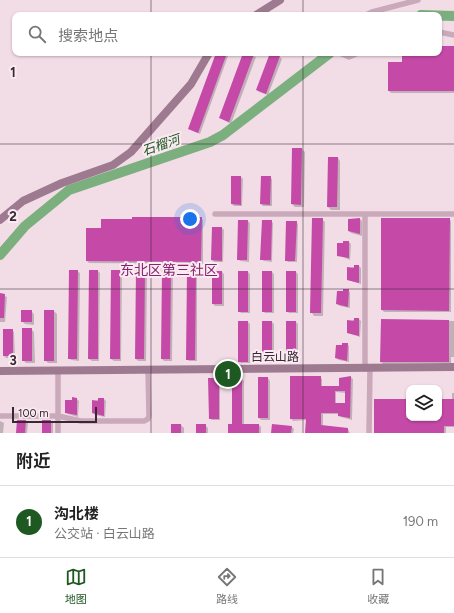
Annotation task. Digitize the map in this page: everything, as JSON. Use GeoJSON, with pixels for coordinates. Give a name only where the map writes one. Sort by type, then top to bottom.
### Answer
{"type":"FeatureCollection","features":[{"type":"Feature","properties":{"kind":"street"},"geometry":{"type":"LineString","coordinates":[[261,12],[280,0]]}},
{"type":"Feature","properties":{"kind":"street"},"geometry":{"type":"LineString","coordinates":[[372,12],[418,0]]}},
{"type":"Feature","properties":{"kind":"street"},"geometry":{"type":"LineString","coordinates":[[442,33],[454,35]]}},
{"type":"Feature","properties":{"kind":"street"},"geometry":{"type":"LineString","coordinates":[[0,220],[23,201],[62,183],[113,165],[131,152],[191,84],[208,56]]}},
{"type":"Feature","properties":{"kind":"street"},"geometry":{"type":"LineString","coordinates":[[215,214],[454,214]]}},
{"type":"Feature","properties":{"kind":"street"},"geometry":{"type":"LineString","coordinates":[[365,214],[369,433]]}},
{"type":"Feature","properties":{"kind":"street","name":"白云山路"},"geometry":{"type":"LineString","coordinates":[[0,372],[454,367]]}},
{"type":"Feature","properties":{"kind":"street"},"geometry":{"type":"LineString","coordinates":[[0,416],[58,416],[81,421],[146,420],[149,416],[148,370]]}},
{"type":"Feature","properties":{"kind":"street"},"geometry":{"type":"LineString","coordinates":[[58,371],[58,433]]}},
{"type":"Feature","properties":{"kind":"building"},"geometry":{"type":"Polygon","coordinates":[[[442,46],[454,46],[454,91],[388,91],[388,62],[402,62],[402,56],[442,56],[442,46]]]}},
{"type":"Feature","properties":{"kind":"building"},"geometry":{"type":"Polygon","coordinates":[[[215,56],[226,56],[198,133],[188,129],[215,56]]]}},
{"type":"Feature","properties":{"kind":"building"},"geometry":{"type":"Polygon","coordinates":[[[242,56],[253,56],[229,122],[219,118],[242,56]]]}},
{"type":"Feature","properties":{"kind":"building"},"geometry":{"type":"Polygon","coordinates":[[[269,56],[280,56],[266,94],[256,90],[269,56]]]}},
{"type":"Feature","properties":{"kind":"building"},"geometry":{"type":"Polygon","coordinates":[[[292,148],[302,148],[301,205],[291,204],[292,148]]]}},
{"type":"Feature","properties":{"kind":"building"},"geometry":{"type":"Polygon","coordinates":[[[328,157],[338,157],[337,207],[327,207],[328,157]]]}},
{"type":"Feature","properties":{"kind":"building"},"geometry":{"type":"Polygon","coordinates":[[[231,176],[241,176],[241,205],[231,204],[231,176]]]}},
{"type":"Feature","properties":{"kind":"building"},"geometry":{"type":"Polygon","coordinates":[[[261,176],[271,176],[270,205],[260,204],[261,176]]]}},
{"type":"Feature","properties":{"kind":"building"},"geometry":{"type":"Polygon","coordinates":[[[132,217],[202,217],[201,262],[86,261],[86,228],[101,228],[101,219],[132,219],[132,217]]]}},
{"type":"Feature","properties":{"kind":"building"},"geometry":{"type":"Polygon","coordinates":[[[312,218],[323,218],[321,313],[310,313],[312,218]]]}},
{"type":"Feature","properties":{"kind":"building"},"geometry":{"type":"Polygon","coordinates":[[[360,218],[360,234],[348,231],[348,219],[360,218]]]}},
{"type":"Feature","properties":{"kind":"building"},"geometry":{"type":"Polygon","coordinates":[[[381,218],[450,218],[449,311],[381,310],[381,218]]]}},
{"type":"Feature","properties":{"kind":"building"},"geometry":{"type":"Polygon","coordinates":[[[238,220],[248,220],[247,260],[237,260],[238,220]]]}},
{"type":"Feature","properties":{"kind":"building"},"geometry":{"type":"Polygon","coordinates":[[[262,220],[272,220],[271,260],[260,260],[262,220]]]}},
{"type":"Feature","properties":{"kind":"building"},"geometry":{"type":"Polygon","coordinates":[[[286,221],[297,221],[295,261],[285,261],[286,221]]]}},
{"type":"Feature","properties":{"kind":"building"},"geometry":{"type":"Polygon","coordinates":[[[212,227],[222,227],[222,261],[211,260],[212,227]]]}},
{"type":"Feature","properties":{"kind":"building"},"geometry":{"type":"Polygon","coordinates":[[[343,241],[349,241],[349,258],[337,256],[337,243],[343,243],[343,241]]]}},
{"type":"Feature","properties":{"kind":"building"},"geometry":{"type":"Polygon","coordinates":[[[354,265],[359,265],[359,283],[347,280],[347,267],[354,268],[354,265]]]}},
{"type":"Feature","properties":{"kind":"building"},"geometry":{"type":"Polygon","coordinates":[[[69,270],[78,270],[77,359],[68,359],[69,270]]]}},
{"type":"Feature","properties":{"kind":"building"},"geometry":{"type":"Polygon","coordinates":[[[89,270],[98,270],[98,359],[88,359],[89,270]]]}},
{"type":"Feature","properties":{"kind":"building"},"geometry":{"type":"Polygon","coordinates":[[[111,270],[120,270],[120,359],[110,359],[111,270]]]}},
{"type":"Feature","properties":{"kind":"building"},"geometry":{"type":"Polygon","coordinates":[[[136,270],[145,271],[144,359],[135,359],[136,270]]]}},
{"type":"Feature","properties":{"kind":"building"},"geometry":{"type":"Polygon","coordinates":[[[162,270],[171,271],[170,359],[161,359],[162,270]]]}},
{"type":"Feature","properties":{"kind":"building"},"geometry":{"type":"Polygon","coordinates":[[[187,271],[196,271],[195,360],[186,360],[187,271]]]}},
{"type":"Feature","properties":{"kind":"building"},"geometry":{"type":"Polygon","coordinates":[[[212,271],[222,271],[222,304],[212,304],[212,271]]]}},
{"type":"Feature","properties":{"kind":"building"},"geometry":{"type":"Polygon","coordinates":[[[238,271],[248,271],[248,312],[238,312],[238,271]]]}},
{"type":"Feature","properties":{"kind":"building"},"geometry":{"type":"Polygon","coordinates":[[[262,271],[272,271],[272,312],[262,312],[262,271]]]}},
{"type":"Feature","properties":{"kind":"building"},"geometry":{"type":"Polygon","coordinates":[[[286,271],[296,271],[296,312],[286,312],[286,271]]]}},
{"type":"Feature","properties":{"kind":"building"},"geometry":{"type":"Polygon","coordinates":[[[343,289],[349,289],[348,307],[336,304],[337,291],[343,291],[343,289]]]}},
{"type":"Feature","properties":{"kind":"building"},"geometry":{"type":"Polygon","coordinates":[[[0,293],[5,294],[4,318],[0,318],[0,293]]]}},
{"type":"Feature","properties":{"kind":"building"},"geometry":{"type":"Polygon","coordinates":[[[21,310],[32,310],[32,322],[21,322],[21,310]]]}},
{"type":"Feature","properties":{"kind":"building"},"geometry":{"type":"Polygon","coordinates":[[[44,310],[54,310],[54,361],[44,361],[44,310]]]}},
{"type":"Feature","properties":{"kind":"building"},"geometry":{"type":"Polygon","coordinates":[[[354,318],[359,318],[359,336],[347,333],[347,320],[354,321],[354,318]]]}},
{"type":"Feature","properties":{"kind":"building"},"geometry":{"type":"Polygon","coordinates":[[[381,319],[449,320],[449,362],[380,362],[381,319]]]}},
{"type":"Feature","properties":{"kind":"building"},"geometry":{"type":"Polygon","coordinates":[[[238,321],[248,321],[248,362],[238,362],[238,321]]]}},
{"type":"Feature","properties":{"kind":"building"},"geometry":{"type":"Polygon","coordinates":[[[262,321],[272,321],[272,362],[262,362],[262,321]]]}},
{"type":"Feature","properties":{"kind":"building"},"geometry":{"type":"Polygon","coordinates":[[[286,321],[296,321],[296,361],[286,361],[286,321]]]}},
{"type":"Feature","properties":{"kind":"building"},"geometry":{"type":"Polygon","coordinates":[[[22,328],[32,328],[32,361],[22,361],[22,328]]]}},
{"type":"Feature","properties":{"kind":"building"},"geometry":{"type":"Polygon","coordinates":[[[3,329],[13,329],[13,356],[3,356],[3,329]]]}},
{"type":"Feature","properties":{"kind":"building"},"geometry":{"type":"Polygon","coordinates":[[[342,343],[348,343],[347,361],[335,358],[336,345],[342,345],[342,343]]]}},
{"type":"Feature","properties":{"kind":"building"},"geometry":{"type":"Polygon","coordinates":[[[290,376],[321,376],[321,386],[339,386],[339,378],[351,376],[350,418],[338,416],[338,413],[321,413],[321,425],[348,428],[348,433],[305,433],[306,419],[290,419],[290,376]],[[335,391],[335,403],[345,403],[345,391],[335,391]]]}},
{"type":"Feature","properties":{"kind":"building"},"geometry":{"type":"Polygon","coordinates":[[[258,377],[268,377],[268,418],[258,418],[258,377]]]}},
{"type":"Feature","properties":{"kind":"building"},"geometry":{"type":"Polygon","coordinates":[[[208,378],[219,378],[219,419],[209,419],[208,378]]]}},
{"type":"Feature","properties":{"kind":"building"},"geometry":{"type":"Polygon","coordinates":[[[232,378],[242,378],[242,424],[259,424],[259,433],[228,433],[228,424],[232,424],[232,378]]]}},
{"type":"Feature","properties":{"kind":"building"},"geometry":{"type":"Polygon","coordinates":[[[72,397],[77,398],[77,415],[65,413],[65,400],[72,400],[72,397]]]}},
{"type":"Feature","properties":{"kind":"building"},"geometry":{"type":"Polygon","coordinates":[[[98,398],[104,398],[104,416],[92,413],[92,400],[98,401],[98,398]]]}},
{"type":"Feature","properties":{"kind":"building"},"geometry":{"type":"Polygon","coordinates":[[[374,399],[406,399],[406,421],[442,421],[442,399],[454,399],[454,426],[444,426],[444,433],[374,433],[374,399]]]}},
{"type":"Feature","properties":{"kind":"building"},"geometry":{"type":"Polygon","coordinates":[[[17,420],[26,420],[25,433],[16,433],[17,420]]]}},
{"type":"Feature","properties":{"kind":"building"},"geometry":{"type":"Polygon","coordinates":[[[42,420],[51,420],[51,433],[42,433],[42,420]]]}},
{"type":"Feature","properties":{"kind":"building"},"geometry":{"type":"Polygon","coordinates":[[[171,424],[181,424],[181,433],[171,433],[171,424]]]}},
{"type":"Feature","properties":{"kind":"building"},"geometry":{"type":"Polygon","coordinates":[[[196,424],[206,424],[206,433],[196,433],[196,424]]]}},
{"type":"Feature","properties":{"kind":"building"},"geometry":{"type":"Polygon","coordinates":[[[272,424],[292,426],[291,433],[271,433],[272,424]]]}},
{"type":"Feature","properties":{"kind":"waterway","name":"石榴河"},"geometry":{"type":"LineString","coordinates":[[442,16],[454,16]]}},
{"type":"Feature","properties":{"kind":"waterway","name":"石榴河"},"geometry":{"type":"LineString","coordinates":[[0,255],[25,226],[69,190],[210,142],[223,135],[326,56]]}},
{"type":"Feature","properties":{"kind":"place","name":"沟北楼"},"geometry":{"type":"Point","coordinates":[228,374]}},
{"type":"Feature","properties":{"kind":"district","name":"东北区第三社区"},"geometry":{"type":"Point","coordinates":[169,270]}}]}
